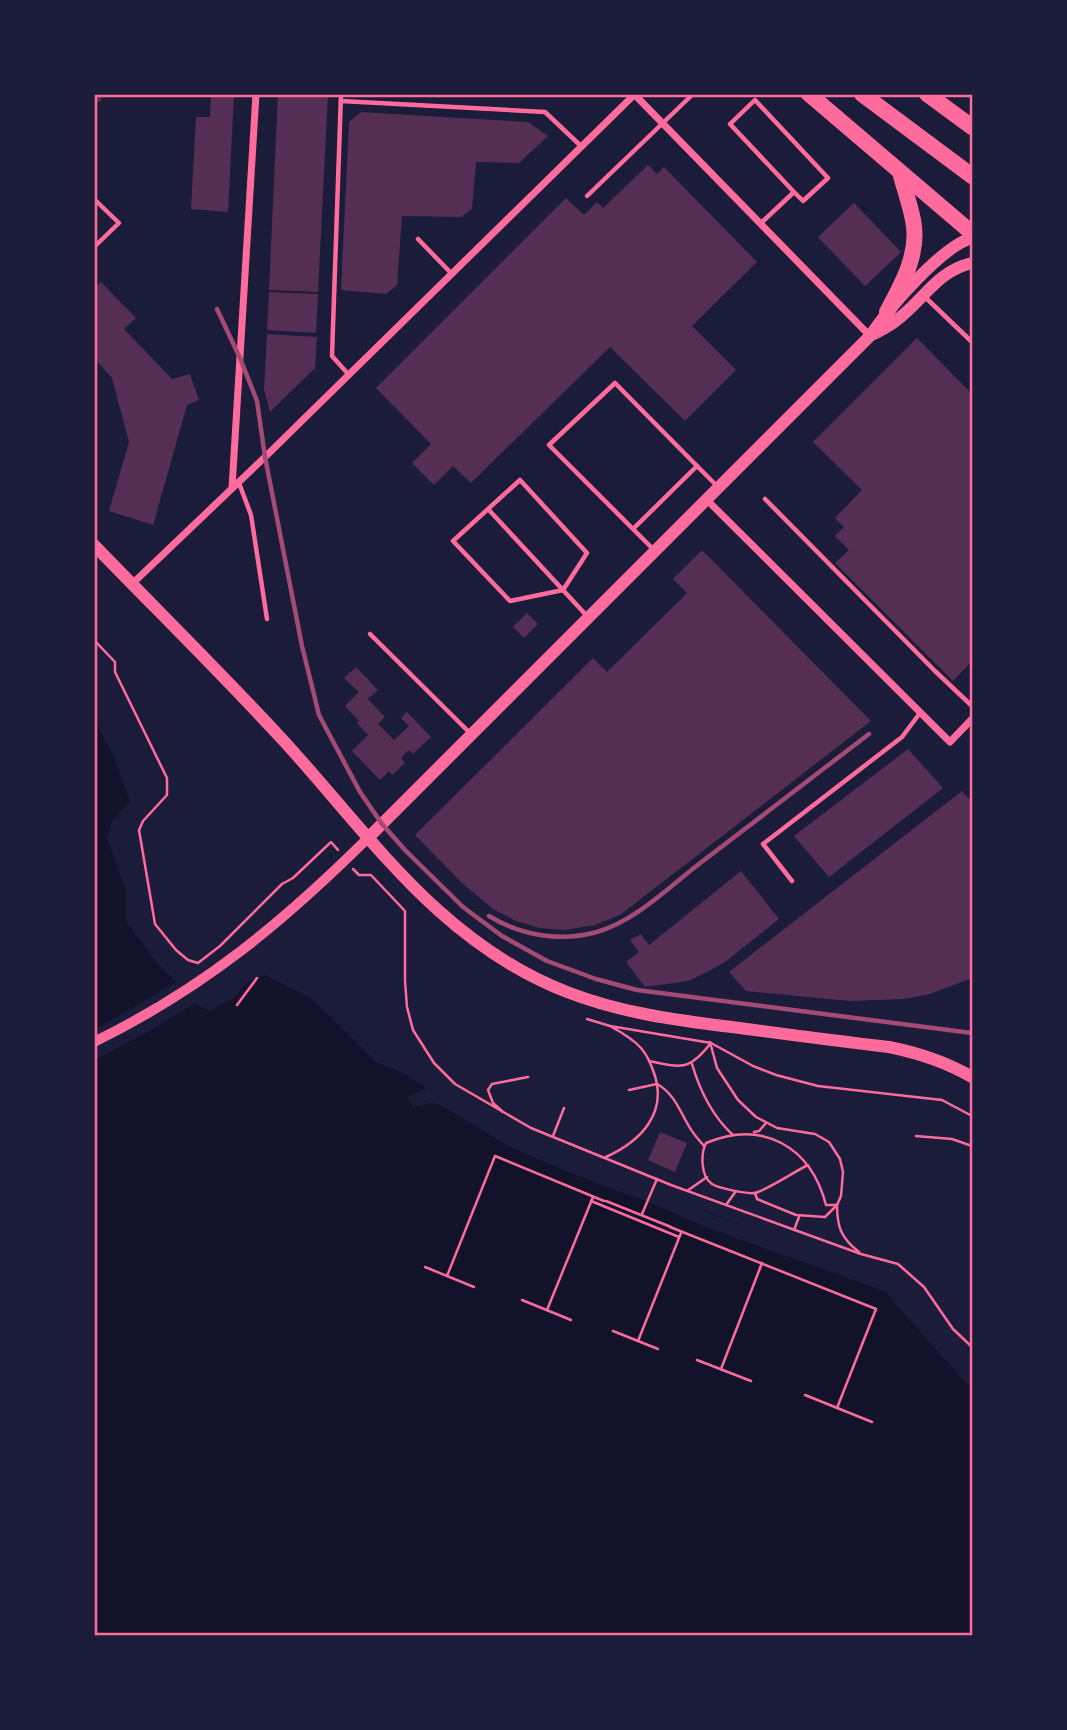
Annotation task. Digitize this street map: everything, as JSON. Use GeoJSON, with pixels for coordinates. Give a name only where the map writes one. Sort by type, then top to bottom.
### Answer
{"type":"FeatureCollection","features":[{"type":"Feature","properties":{"kind":"highway"},"geometry":{"type":"LineString","coordinates":[[809,94],[972,233]]}},
{"type":"Feature","properties":{"kind":"highway"},"geometry":{"type":"LineString","coordinates":[[862,94],[972,176]]}},
{"type":"Feature","properties":{"kind":"highway"},"geometry":{"type":"LineString","coordinates":[[927,94],[972,127]]}},
{"type":"Feature","properties":{"kind":"highway"},"geometry":{"type":"LineString","coordinates":[[887,312],[903,282],[915,239],[914,222],[900,172]]}},
{"type":"Feature","properties":{"kind":"main road"},"geometry":{"type":"LineString","coordinates":[[368,838],[870,336],[887,312],[952,247],[972,238]]}},
{"type":"Feature","properties":{"kind":"main road"},"geometry":{"type":"LineString","coordinates":[[870,336],[895,322],[941,277],[959,266],[972,263]]}},
{"type":"Feature","properties":{"kind":"main road"},"geometry":{"type":"LineString","coordinates":[[94,545],[279,736],[415,890],[487,952],[538,979],[594,1002],[625,1011],[665,1019],[889,1047],[918,1053],[955,1067],[972,1077]]}},
{"type":"Feature","properties":{"kind":"street"},"geometry":{"type":"LineString","coordinates":[[232,489],[256,94]]}},
{"type":"Feature","properties":{"kind":"street"},"geometry":{"type":"LineString","coordinates":[[132,584],[635,95],[870,336]]}},
{"type":"Feature","properties":{"kind":"street"},"geometry":{"type":"LineString","coordinates":[[706,499],[950,742],[972,719]]}},
{"type":"Feature","properties":{"kind":"street"},"geometry":{"type":"LineString","coordinates":[[94,1042],[150,1013],[207,978],[249,947],[299,905],[368,838]]}},
{"type":"Feature","properties":{"kind":"lane"},"geometry":{"type":"LineString","coordinates":[[341,94],[332,356],[349,375]]}},
{"type":"Feature","properties":{"kind":"lane"},"geometry":{"type":"LineString","coordinates":[[587,196],[693,94]]}},
{"type":"Feature","properties":{"kind":"lane"},"geometry":{"type":"LineString","coordinates":[[755,100],[828,178],[803,201],[794,192],[730,124],[755,100]]}},
{"type":"Feature","properties":{"kind":"lane"},"geometry":{"type":"LineString","coordinates":[[341,101],[545,112],[582,147]]}},
{"type":"Feature","properties":{"kind":"lane"},"geometry":{"type":"LineString","coordinates":[[760,224],[794,192]]}},
{"type":"Feature","properties":{"kind":"lane"},"geometry":{"type":"LineString","coordinates":[[94,199],[119,223],[94,247]]}},
{"type":"Feature","properties":{"kind":"lane"},"geometry":{"type":"LineString","coordinates":[[418,239],[452,274]]}},
{"type":"Feature","properties":{"kind":"lane"},"geometry":{"type":"LineString","coordinates":[[922,295],[972,342]]}},
{"type":"Feature","properties":{"kind":"lane"},"geometry":{"type":"LineString","coordinates":[[654,551],[549,445],[615,383],[718,487]]}},
{"type":"Feature","properties":{"kind":"lane"},"geometry":{"type":"LineString","coordinates":[[633,529],[697,466]]}},
{"type":"Feature","properties":{"kind":"lane"},"geometry":{"type":"LineString","coordinates":[[520,480],[587,553],[563,590],[510,601],[453,541],[488,509],[520,480]]}},
{"type":"Feature","properties":{"kind":"lane"},"geometry":{"type":"LineString","coordinates":[[239,482],[251,515],[267,619]]}},
{"type":"Feature","properties":{"kind":"lane"},"geometry":{"type":"LineString","coordinates":[[765,499],[934,671],[972,705]]}},
{"type":"Feature","properties":{"kind":"lane"},"geometry":{"type":"LineString","coordinates":[[488,509],[589,617]]}},
{"type":"Feature","properties":{"kind":"lane"},"geometry":{"type":"LineString","coordinates":[[370,634],[471,735]]}},
{"type":"Feature","properties":{"kind":"lane"},"geometry":{"type":"LineString","coordinates":[[792,881],[764,844],[902,737],[920,712]]}},
{"type":"Feature","properties":{"kind":"path"},"geometry":{"type":"LineString","coordinates":[[94,640],[115,662],[115,672],[167,778],[167,794],[143,821],[139,830],[155,924],[176,950],[198,964],[282,884],[293,878],[331,842]]}},
{"type":"Feature","properties":{"kind":"path"},"geometry":{"type":"LineString","coordinates":[[371,875],[405,911],[405,981],[407,1007],[413,1030],[434,1063],[455,1084],[507,1116],[687,1191],[861,1254],[898,1264],[924,1287],[953,1329],[972,1347]]}},
{"type":"Feature","properties":{"kind":"path"},"geometry":{"type":"LineString","coordinates":[[237,1005],[257,978]]}},
{"type":"Feature","properties":{"kind":"path"},"geometry":{"type":"LineString","coordinates":[[587,1019],[610,1026],[710,1043],[753,1066],[818,1087],[942,1100],[972,1116]]}},
{"type":"Feature","properties":{"kind":"path"},"geometry":{"type":"LineString","coordinates":[[707,1024],[717,1068],[738,1100],[766,1123],[777,1128],[815,1134],[829,1142],[840,1159],[843,1172],[841,1196],[837,1205],[825,1217],[799,1216],[757,1199],[755,1194]]}},
{"type":"Feature","properties":{"kind":"path"},"geometry":{"type":"LineString","coordinates":[[606,1157],[631,1144],[653,1118],[658,1106],[659,1092],[649,1062],[641,1048],[610,1026]]}},
{"type":"Feature","properties":{"kind":"path"},"geometry":{"type":"LineString","coordinates":[[649,1062],[678,1065],[692,1063],[710,1043]]}},
{"type":"Feature","properties":{"kind":"path"},"geometry":{"type":"LineString","coordinates":[[692,1063],[708,1103],[719,1122],[733,1135]]}},
{"type":"Feature","properties":{"kind":"path"},"geometry":{"type":"LineString","coordinates":[[507,1116],[493,1102],[488,1090],[492,1084],[528,1077]]}},
{"type":"Feature","properties":{"kind":"path"},"geometry":{"type":"LineString","coordinates":[[629,1090],[657,1084],[673,1096],[691,1130],[704,1146]]}},
{"type":"Feature","properties":{"kind":"path"},"geometry":{"type":"LineString","coordinates":[[553,1136],[564,1108]]}},
{"type":"Feature","properties":{"kind":"path"},"geometry":{"type":"LineString","coordinates":[[766,1123],[758,1131],[720,1137],[706,1143],[702,1152],[703,1163],[712,1184],[755,1194],[808,1165]]}},
{"type":"Feature","properties":{"kind":"path"},"geometry":{"type":"LineString","coordinates":[[750,1133],[780,1142],[796,1153],[816,1176],[826,1205],[837,1205]]}},
{"type":"Feature","properties":{"kind":"path"},"geometry":{"type":"LineString","coordinates":[[916,1136],[952,1139],[972,1146]]}},
{"type":"Feature","properties":{"kind":"path"},"geometry":{"type":"LineString","coordinates":[[447,1276],[495,1156],[679,1237]]}},
{"type":"Feature","properties":{"kind":"path"},"geometry":{"type":"LineString","coordinates":[[687,1191],[707,1177]]}},
{"type":"Feature","properties":{"kind":"path"},"geometry":{"type":"LineString","coordinates":[[642,1216],[656,1178]]}},
{"type":"Feature","properties":{"kind":"path"},"geometry":{"type":"LineString","coordinates":[[726,1205],[736,1191]]}},
{"type":"Feature","properties":{"kind":"path"},"geometry":{"type":"LineString","coordinates":[[592,1199],[599,1199],[876,1309],[837,1408]]}},
{"type":"Feature","properties":{"kind":"path"},"geometry":{"type":"LineString","coordinates":[[547,1310],[592,1199]]}},
{"type":"Feature","properties":{"kind":"path"},"geometry":{"type":"LineString","coordinates":[[599,1199],[604,1201]]}},
{"type":"Feature","properties":{"kind":"path"},"geometry":{"type":"LineString","coordinates":[[837,1205],[837,1224],[843,1237],[861,1254]]}},
{"type":"Feature","properties":{"kind":"path"},"geometry":{"type":"LineString","coordinates":[[794,1230],[799,1216]]}},
{"type":"Feature","properties":{"kind":"path"},"geometry":{"type":"LineString","coordinates":[[638,1341],[681,1232]]}},
{"type":"Feature","properties":{"kind":"path"},"geometry":{"type":"LineString","coordinates":[[721,1369],[762,1263]]}},
{"type":"Feature","properties":{"kind":"path"},"geometry":{"type":"LineString","coordinates":[[425,1267],[474,1287]]}},
{"type":"Feature","properties":{"kind":"path"},"geometry":{"type":"LineString","coordinates":[[522,1300],[571,1320]]}},
{"type":"Feature","properties":{"kind":"path"},"geometry":{"type":"LineString","coordinates":[[613,1331],[658,1349]]}},
{"type":"Feature","properties":{"kind":"path"},"geometry":{"type":"LineString","coordinates":[[697,1360],[751,1381]]}},
{"type":"Feature","properties":{"kind":"path"},"geometry":{"type":"LineString","coordinates":[[805,1395],[872,1422]]}},
{"type":"Feature","properties":{"kind":"shaded area"},"geometry":{"type":"Polygon","coordinates":[[[94,695],[141,803],[117,834],[137,924],[192,979],[227,991],[265,975],[312,999],[376,1062],[405,1074],[436,1095],[518,1139],[890,1282],[972,1373],[972,1635],[95,1635],[94,695]]]}},
{"type":"Feature","properties":{"kind":"pier"},"geometry":{"type":"Polygon","coordinates":[[[95,694],[115,719],[144,802],[121,835],[136,879],[141,923],[193,976],[227,987],[243,981],[245,984],[234,998],[209,1011],[195,1003],[95,1060],[95,1029],[176,982],[156,962],[126,921],[126,891],[107,838],[112,821],[130,802],[113,755],[94,720],[95,694]]]}},
{"type":"Feature","properties":{"kind":"pier"},"geometry":{"type":"Polygon","coordinates":[[[430,1087],[520,1136],[653,1188],[711,1214],[891,1279],[938,1327],[972,1368],[972,1390],[884,1291],[705,1227],[661,1207],[578,1176],[510,1147],[441,1105],[432,1103],[413,1107],[407,1097],[430,1087]]]}},
{"type":"Feature","properties":{"kind":"building"},"geometry":{"type":"Polygon","coordinates":[[[94,94],[101,94],[101,101],[94,104],[94,94]]]}},
{"type":"Feature","properties":{"kind":"building"},"geometry":{"type":"Polygon","coordinates":[[[211,94],[234,94],[228,212],[191,209],[196,117],[210,117],[211,94]]]}},
{"type":"Feature","properties":{"kind":"building"},"geometry":{"type":"Polygon","coordinates":[[[278,94],[328,94],[318,292],[269,290],[278,94]]]}},
{"type":"Feature","properties":{"kind":"building"},"geometry":{"type":"Polygon","coordinates":[[[361,112],[528,122],[548,136],[519,163],[476,162],[472,209],[461,217],[402,216],[397,285],[386,294],[341,290],[349,122],[361,112]]]}},
{"type":"Feature","properties":{"kind":"building"},"geometry":{"type":"Polygon","coordinates":[[[648,165],[657,174],[664,167],[757,262],[692,326],[736,370],[685,421],[610,347],[471,483],[453,466],[434,485],[412,463],[431,444],[376,388],[566,198],[584,215],[597,202],[603,208],[648,165]]]}},
{"type":"Feature","properties":{"kind":"building"},"geometry":{"type":"Polygon","coordinates":[[[854,203],[901,252],[865,286],[818,237],[854,203]]]}},
{"type":"Feature","properties":{"kind":"building"},"geometry":{"type":"Polygon","coordinates":[[[101,282],[136,318],[124,329],[172,379],[190,374],[199,400],[187,405],[153,525],[109,511],[129,442],[112,378],[94,358],[94,288],[101,282]]]}},
{"type":"Feature","properties":{"kind":"building"},"geometry":{"type":"Polygon","coordinates":[[[269,292],[318,294],[316,333],[267,330],[269,292]]]}},
{"type":"Feature","properties":{"kind":"building"},"geometry":{"type":"Polygon","coordinates":[[[267,334],[317,337],[315,368],[270,412],[264,390],[267,334]]]}},
{"type":"Feature","properties":{"kind":"building"},"geometry":{"type":"Polygon","coordinates":[[[917,338],[972,394],[972,661],[953,681],[835,563],[849,550],[835,536],[844,527],[835,518],[862,490],[813,442],[917,338]]]}},
{"type":"Feature","properties":{"kind":"building"},"geometry":{"type":"Polygon","coordinates":[[[702,550],[871,721],[620,915],[595,925],[565,930],[540,928],[516,921],[493,909],[462,883],[415,835],[593,658],[607,672],[687,593],[673,579],[702,550]]]}},
{"type":"Feature","properties":{"kind":"building"},"geometry":{"type":"Polygon","coordinates":[[[527,613],[538,624],[524,638],[513,627],[527,613]]]}},
{"type":"Feature","properties":{"kind":"building"},"geometry":{"type":"Polygon","coordinates":[[[356,667],[378,690],[368,699],[385,717],[378,724],[394,740],[409,726],[401,718],[407,712],[431,737],[413,754],[409,750],[401,758],[405,763],[392,775],[389,771],[380,780],[352,751],[368,735],[345,706],[359,692],[344,678],[356,667]]]}},
{"type":"Feature","properties":{"kind":"building"},"geometry":{"type":"Polygon","coordinates":[[[908,749],[943,788],[829,877],[794,836],[908,749]]]}},
{"type":"Feature","properties":{"kind":"building"},"geometry":{"type":"Polygon","coordinates":[[[962,791],[972,802],[972,978],[930,994],[904,999],[849,1001],[746,991],[729,972],[962,791]]]}},
{"type":"Feature","properties":{"kind":"building"},"geometry":{"type":"Polygon","coordinates":[[[741,871],[779,919],[725,962],[709,971],[688,981],[645,987],[626,962],[639,952],[630,940],[641,934],[649,945],[741,871]]]}},
{"type":"Feature","properties":{"kind":"building"},"geometry":{"type":"Polygon","coordinates":[[[660,1132],[687,1143],[675,1172],[648,1160],[660,1132]]]}},
{"type":"Feature","properties":{"kind":"railway"},"geometry":{"type":"LineString","coordinates":[[217,309],[257,401],[265,457],[302,646],[319,715],[360,792],[382,824],[463,907],[502,936],[547,961],[596,979],[637,990],[972,1033]]}},
{"type":"Feature","properties":{"kind":"railway"},"geometry":{"type":"LineString","coordinates":[[489,916],[515,928],[555,937],[583,935],[611,927],[651,903],[869,734]]}}]}
